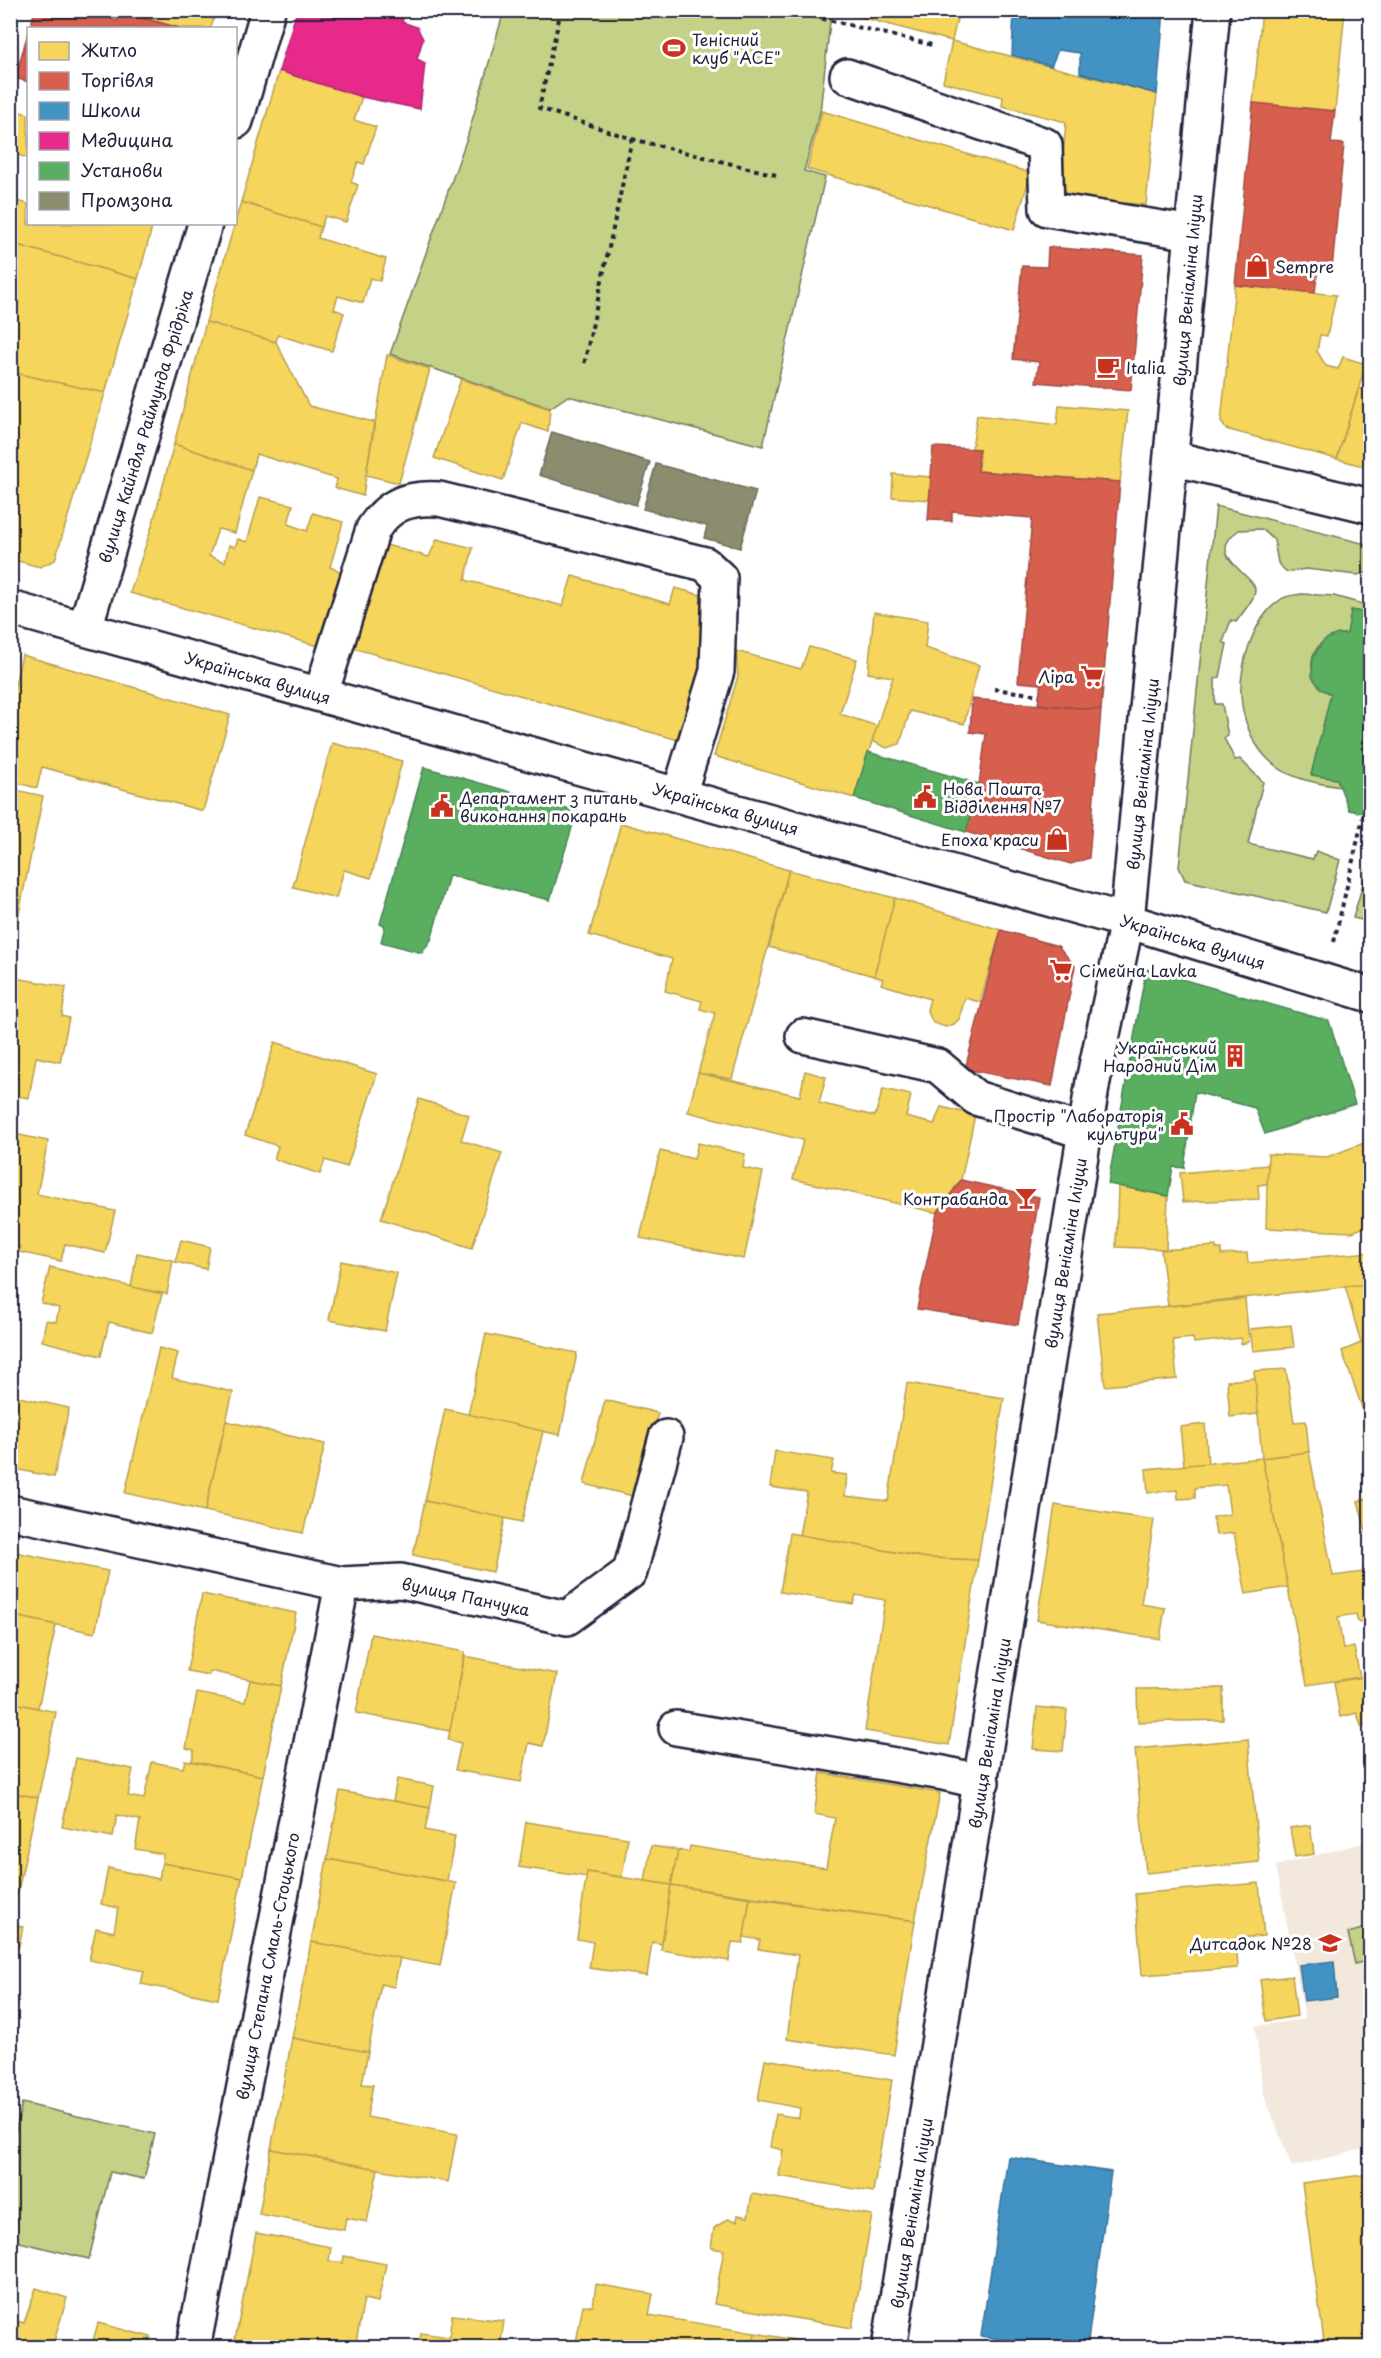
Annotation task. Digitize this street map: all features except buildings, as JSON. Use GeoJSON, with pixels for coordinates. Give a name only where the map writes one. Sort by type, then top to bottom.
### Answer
{"type":"FeatureCollection","features":[{"type":"Feature","properties":{"kind":"street"},"geometry":{"type":"LineString","coordinates":[[237,118],[268,10]]}},
{"type":"Feature","properties":{"kind":"street","name":"вулиця Веніаміна Іліуци"},"geometry":{"type":"LineString","coordinates":[[889,2348],[1085,1132],[1127,921],[1213,10]]}},
{"type":"Feature","properties":{"kind":"street"},"geometry":{"type":"LineString","coordinates":[[847,76],[1045,145],[1047,209],[1192,233]]}},
{"type":"Feature","properties":{"kind":"street","name":"вулиця Кайндля Раймунда Фрідріха"},"geometry":{"type":"LineString","coordinates":[[85,628],[205,225]]}},
{"type":"Feature","properties":{"kind":"street"},"geometry":{"type":"LineString","coordinates":[[1172,458],[1371,506]]}},
{"type":"Feature","properties":{"kind":"street"},"geometry":{"type":"LineString","coordinates":[[321,694],[373,529],[382,514],[416,497],[438,499],[705,564],[720,578],[717,671],[679,795]]}},
{"type":"Feature","properties":{"kind":"street","name":"Українська вулиця"},"geometry":{"type":"LineString","coordinates":[[10,608],[1127,921],[1326,981],[1369,999]]}},
{"type":"Feature","properties":{"kind":"street"},"geometry":{"type":"LineString","coordinates":[[803,1036],[938,1066],[976,1098],[1085,1132]]}},
{"type":"Feature","properties":{"kind":"street","name":"вулиця Панчука"},"geometry":{"type":"LineString","coordinates":[[10,1512],[342,1584],[401,1581],[567,1618],[630,1572],[666,1437]]}},
{"type":"Feature","properties":{"kind":"street","name":"вулиця Степана Смаль-Стоцького"},"geometry":{"type":"LineString","coordinates":[[193,2348],[342,1584]]}},
{"type":"Feature","properties":{"kind":"street"},"geometry":{"type":"LineString","coordinates":[[676,1728],[982,1782]]}},
{"type":"Feature","properties":{"kind":"path"},"geometry":{"type":"LineString","coordinates":[[561,10],[539,108],[632,139],[776,175]]}},
{"type":"Feature","properties":{"kind":"path"},"geometry":{"type":"LineString","coordinates":[[787,10],[932,45]]}},
{"type":"Feature","properties":{"kind":"path"},"geometry":{"type":"LineString","coordinates":[[584,365],[632,139]]}},
{"type":"Feature","properties":{"kind":"path"},"geometry":{"type":"LineString","coordinates":[[994,689],[1039,694]]}},
{"type":"Feature","properties":{"kind":"path"},"geometry":{"type":"LineString","coordinates":[[1326,981],[1364,813]]}},
{"type":"Feature","properties":{"kind":"shaded area","name":"Дитсадок №28"},"geometry":{"type":"Polygon","coordinates":[[[1370,1841],[1370,2147],[1292,2167],[1263,2092],[1255,2026],[1305,2019],[1276,1866],[1370,1841]]]}},
{"type":"Feature","properties":{"kind":"green space"},"geometry":{"type":"Polygon","coordinates":[[[823,10],[831,13],[820,112],[804,171],[825,177],[763,446],[568,396],[550,408],[390,354],[467,138],[504,11],[823,10]]]}},
{"type":"Feature","properties":{"kind":"green space"},"geometry":{"type":"Polygon","coordinates":[[[1216,506],[1370,545],[1370,572],[1357,575],[1306,569],[1286,572],[1278,563],[1274,540],[1262,529],[1239,530],[1229,539],[1226,548],[1233,564],[1253,584],[1255,590],[1250,602],[1236,622],[1231,620],[1223,642],[1227,644],[1220,677],[1215,679],[1215,704],[1222,704],[1228,736],[1224,738],[1235,760],[1240,759],[1263,782],[1248,844],[1313,859],[1316,851],[1340,860],[1326,912],[1185,880],[1179,867],[1216,506]]]}},
{"type":"Feature","properties":{"kind":"green space"},"geometry":{"type":"Polygon","coordinates":[[[1302,594],[1334,596],[1370,606],[1370,614],[1352,610],[1347,634],[1334,636],[1324,641],[1317,648],[1313,657],[1314,677],[1321,687],[1331,694],[1311,775],[1337,779],[1340,787],[1303,779],[1278,768],[1265,756],[1256,743],[1243,713],[1242,677],[1248,648],[1254,633],[1261,620],[1280,600],[1287,596],[1302,594]]]}},
{"type":"Feature","properties":{"kind":"green space"},"geometry":{"type":"Polygon","coordinates":[[[1368,866],[1370,866],[1370,922],[1353,918],[1368,866]]]}},
{"type":"Feature","properties":{"kind":"green space"},"geometry":{"type":"Polygon","coordinates":[[[1370,1927],[1370,1960],[1355,1964],[1348,1933],[1370,1927]]]}},
{"type":"Feature","properties":{"kind":"green space"},"geometry":{"type":"Polygon","coordinates":[[[22,2103],[155,2134],[144,2179],[110,2172],[89,2259],[11,2240],[11,2152],[22,2103]]]}},
{"type":"Feature","properties":{"kind":"place","name":"Тенісний клуб \"ACE\""},"geometry":{"type":"Point","coordinates":[674,48]}},
{"type":"Feature","properties":{"kind":"place","name":"Sempre"},"geometry":{"type":"Point","coordinates":[1257,266]}},
{"type":"Feature","properties":{"kind":"place","name":"Italia"},"geometry":{"type":"Point","coordinates":[1108,367]}},
{"type":"Feature","properties":{"kind":"place","name":"Ліра"},"geometry":{"type":"Point","coordinates":[1092,676]}},
{"type":"Feature","properties":{"kind":"place","name":"Нова Пошта Відділення №7"},"geometry":{"type":"Point","coordinates":[925,797]}},
{"type":"Feature","properties":{"kind":"place","name":"Департамент з питань виконання покарань"},"geometry":{"type":"Point","coordinates":[442,806]}},
{"type":"Feature","properties":{"kind":"place","name":"Епоха краси"},"geometry":{"type":"Point","coordinates":[1057,839]}},
{"type":"Feature","properties":{"kind":"place","name":"Сімейна Lavka"},"geometry":{"type":"Point","coordinates":[1061,970]}},
{"type":"Feature","properties":{"kind":"place","name":"Український Народний Дім"},"geometry":{"type":"Point","coordinates":[1235,1056]}},
{"type":"Feature","properties":{"kind":"place","name":"Простір \"Лабораторія культури\""},"geometry":{"type":"Point","coordinates":[1182,1124]}},
{"type":"Feature","properties":{"kind":"place","name":"Контрабанда"},"geometry":{"type":"Point","coordinates":[1026,1198]}},
{"type":"Feature","properties":{"kind":"place","name":"Дитсадок №28"},"geometry":{"type":"Point","coordinates":[1330,1943]}}]}
